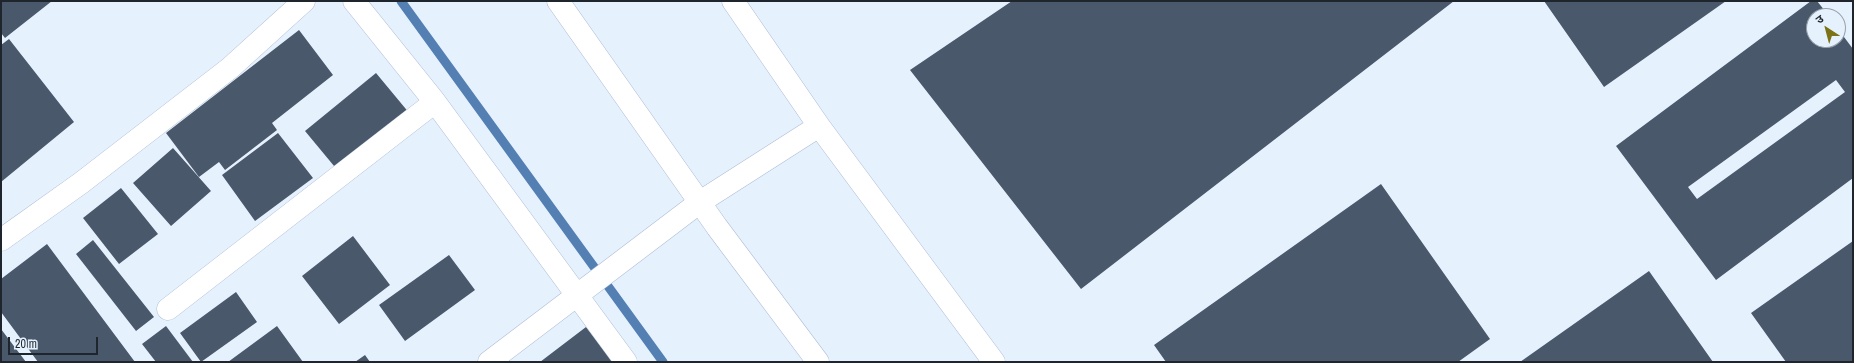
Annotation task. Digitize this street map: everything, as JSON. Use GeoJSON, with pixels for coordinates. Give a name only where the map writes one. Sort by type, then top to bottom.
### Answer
{"type":"FeatureCollection","features":[{"type":"Feature","properties":{"kind":"street"},"geometry":{"type":"LineString","coordinates":[[1,240],[81,183],[224,73],[304,1]]}},
{"type":"Feature","properties":{"kind":"street"},"geometry":{"type":"LineString","coordinates":[[354,1],[584,291],[626,362]]}},
{"type":"Feature","properties":{"kind":"street"},"geometry":{"type":"LineString","coordinates":[[558,1],[700,202],[818,362]]}},
{"type":"Feature","properties":{"kind":"street"},"geometry":{"type":"LineString","coordinates":[[733,1],[819,126],[994,362]]}},
{"type":"Feature","properties":{"kind":"street"},"geometry":{"type":"LineString","coordinates":[[168,309],[435,102]]}},
{"type":"Feature","properties":{"kind":"street"},"geometry":{"type":"LineString","coordinates":[[489,362],[700,202],[819,126]]}},
{"type":"Feature","properties":{"kind":"building"},"geometry":{"type":"Polygon","coordinates":[[[1,1],[52,1],[5,38],[1,33],[1,1]]]}},
{"type":"Feature","properties":{"kind":"building"},"geometry":{"type":"Polygon","coordinates":[[[1012,1],[1454,1],[1081,289],[910,70],[1012,1]]]}},
{"type":"Feature","properties":{"kind":"building"},"geometry":{"type":"Polygon","coordinates":[[[1544,1],[1726,1],[1604,87],[1544,1]]]}},
{"type":"Feature","properties":{"kind":"building"},"geometry":{"type":"Polygon","coordinates":[[[1811,1],[1817,1],[1823,8],[1806,8],[1806,48],[1846,48],[1846,40],[1853,49],[1853,178],[1716,280],[1616,146],[1811,1]],[[1836,80],[1688,187],[1697,199],[1845,92],[1836,80]]]}},
{"type":"Feature","properties":{"kind":"building"},"geometry":{"type":"Polygon","coordinates":[[[299,30],[333,75],[272,123],[277,130],[225,170],[219,162],[199,177],[166,133],[299,30]]]}},
{"type":"Feature","properties":{"kind":"building"},"geometry":{"type":"Polygon","coordinates":[[[9,39],[74,122],[1,182],[1,45],[9,39]]]}},
{"type":"Feature","properties":{"kind":"building"},"geometry":{"type":"Polygon","coordinates":[[[376,73],[410,114],[339,172],[305,131],[376,73]]]}},
{"type":"Feature","properties":{"kind":"building"},"geometry":{"type":"Polygon","coordinates":[[[278,133],[313,178],[255,221],[222,175],[278,133]]]}},
{"type":"Feature","properties":{"kind":"building"},"geometry":{"type":"Polygon","coordinates":[[[173,148],[211,191],[171,226],[133,183],[173,148]]]}},
{"type":"Feature","properties":{"kind":"building"},"geometry":{"type":"Polygon","coordinates":[[[1381,184],[1490,339],[1458,362],[1166,362],[1154,345],[1381,184]]]}},
{"type":"Feature","properties":{"kind":"building"},"geometry":{"type":"Polygon","coordinates":[[[121,188],[158,234],[119,264],[83,218],[121,188]]]}},
{"type":"Feature","properties":{"kind":"building"},"geometry":{"type":"Polygon","coordinates":[[[353,236],[390,285],[339,324],[302,276],[353,236]]]}},
{"type":"Feature","properties":{"kind":"building"},"geometry":{"type":"Polygon","coordinates":[[[93,240],[154,317],[136,331],[76,254],[93,240]]]}},
{"type":"Feature","properties":{"kind":"building"},"geometry":{"type":"Polygon","coordinates":[[[1853,241],[1853,362],[1786,362],[1751,313],[1853,241]]]}},
{"type":"Feature","properties":{"kind":"building"},"geometry":{"type":"Polygon","coordinates":[[[47,244],[135,362],[38,362],[1,312],[1,279],[47,244]]]}},
{"type":"Feature","properties":{"kind":"building"},"geometry":{"type":"Polygon","coordinates":[[[449,255],[475,290],[405,341],[379,305],[449,255]]]}},
{"type":"Feature","properties":{"kind":"building"},"geometry":{"type":"Polygon","coordinates":[[[1649,271],[1713,362],[1520,362],[1649,271]]]}},
{"type":"Feature","properties":{"kind":"building"},"geometry":{"type":"Polygon","coordinates":[[[236,292],[257,322],[201,362],[180,333],[236,292]]]}},
{"type":"Feature","properties":{"kind":"building"},"geometry":{"type":"Polygon","coordinates":[[[166,326],[193,362],[156,362],[142,344],[166,326]]]}},
{"type":"Feature","properties":{"kind":"building"},"geometry":{"type":"Polygon","coordinates":[[[277,326],[303,362],[228,362],[277,326]]]}},
{"type":"Feature","properties":{"kind":"building"},"geometry":{"type":"Polygon","coordinates":[[[586,327],[613,362],[540,362],[586,327]]]}},
{"type":"Feature","properties":{"kind":"building"},"geometry":{"type":"Polygon","coordinates":[[[1,329],[26,362],[1,362],[1,329]]]}},
{"type":"Feature","properties":{"kind":"building"},"geometry":{"type":"Polygon","coordinates":[[[365,355],[370,362],[355,362],[365,355]]]}},
{"type":"Feature","properties":{"kind":"waterway"},"geometry":{"type":"LineString","coordinates":[[401,1],[663,362]]}}]}
